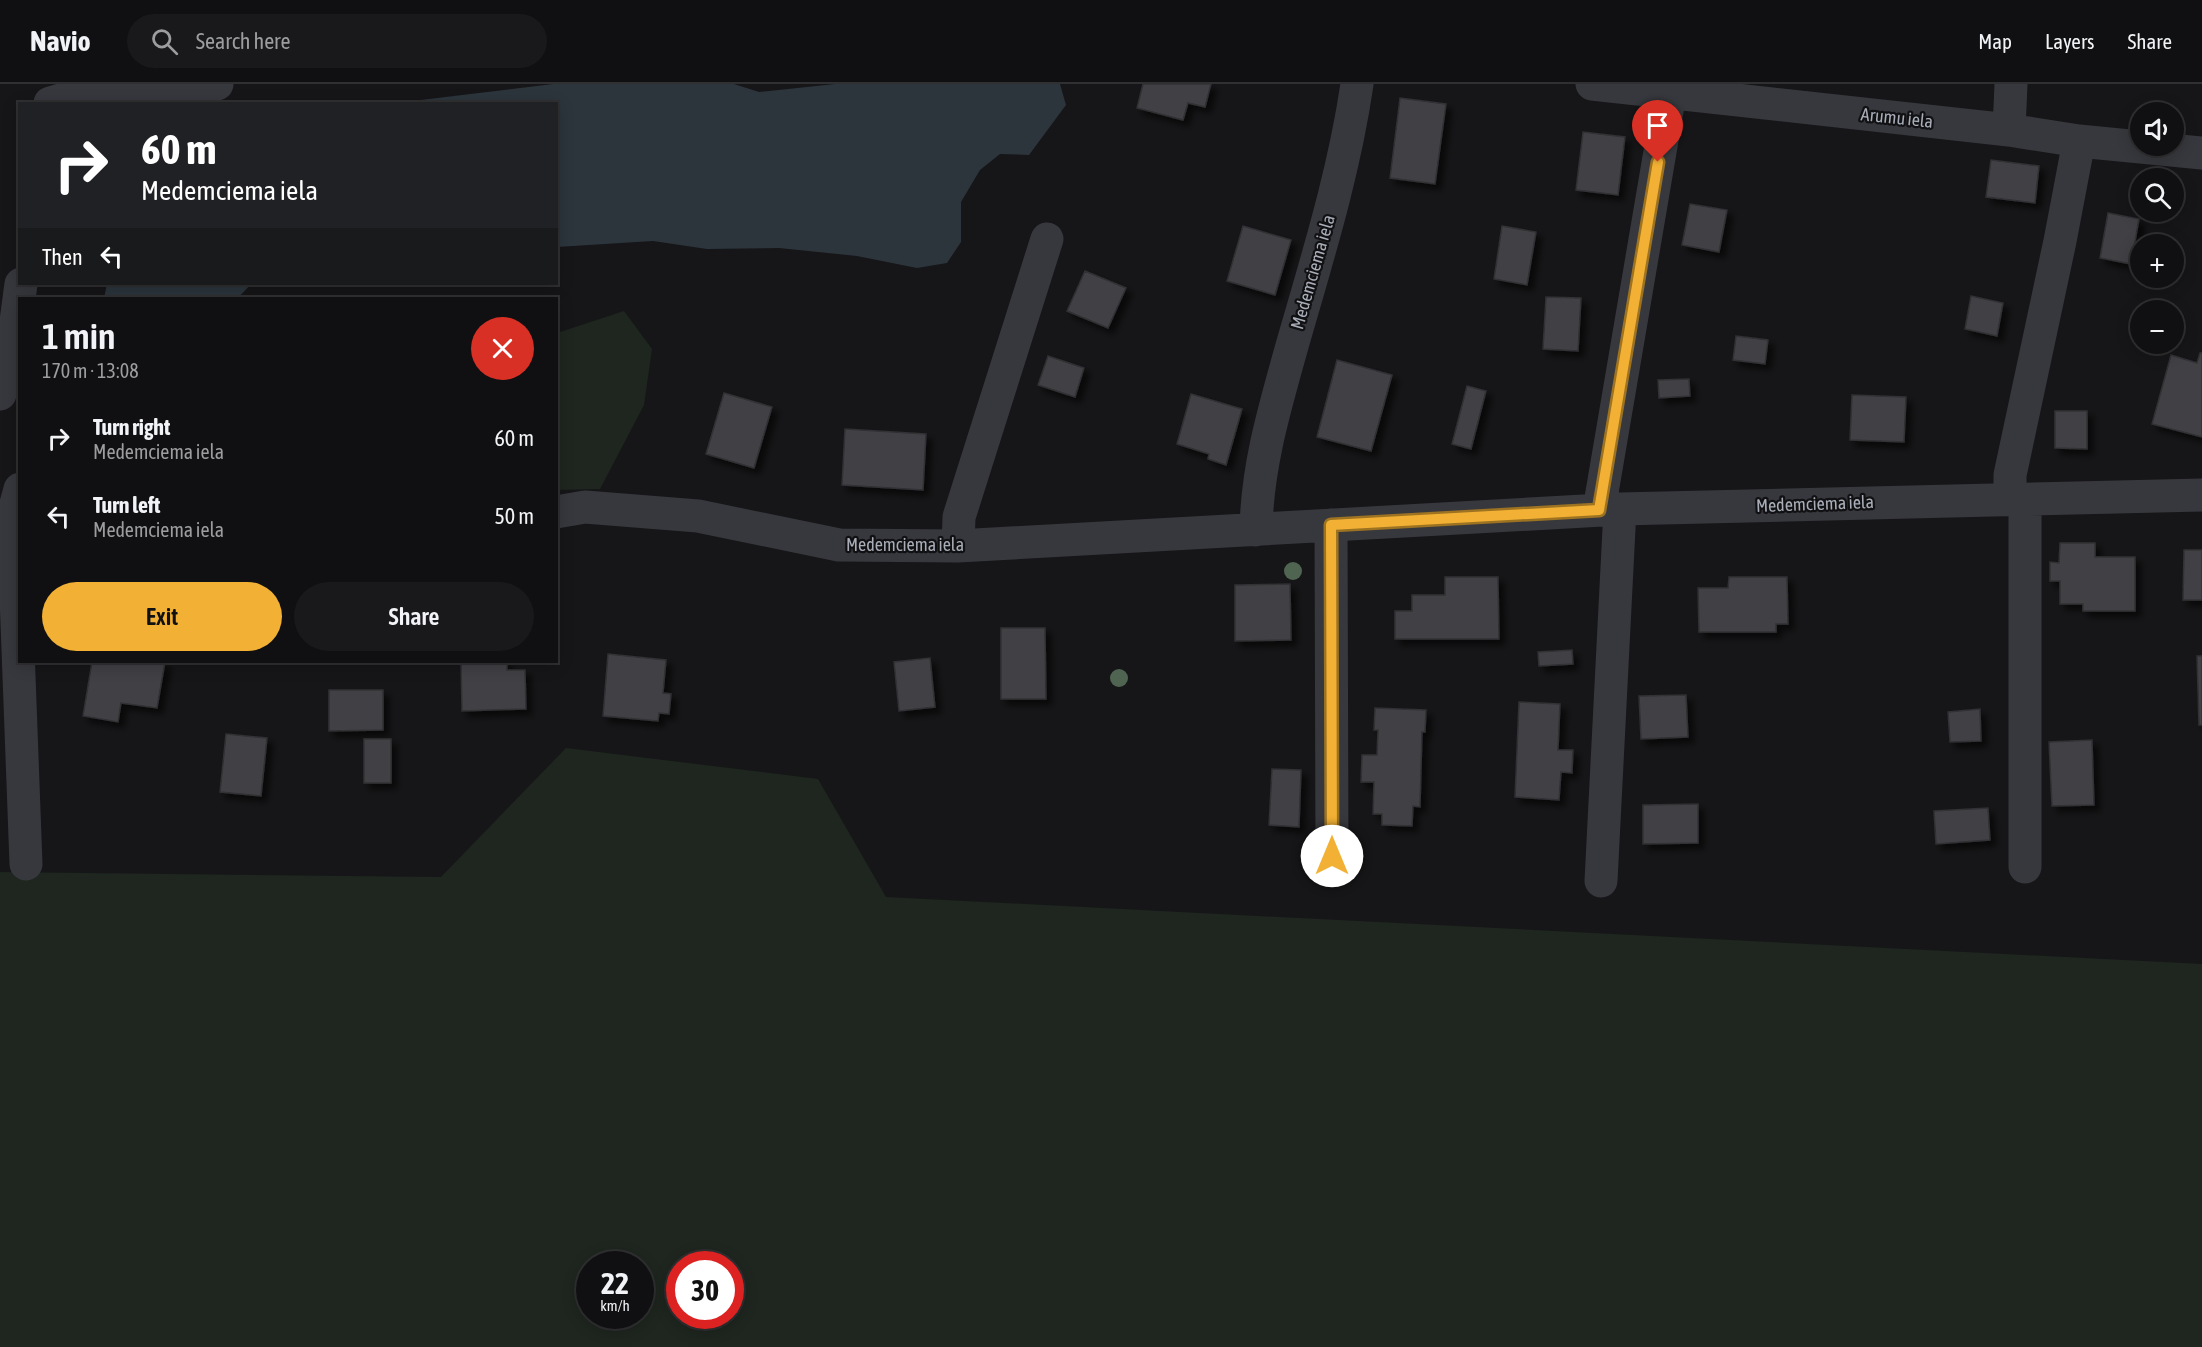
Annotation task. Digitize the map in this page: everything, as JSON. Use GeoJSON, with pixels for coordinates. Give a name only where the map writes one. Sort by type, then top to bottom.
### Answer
{"type":"FeatureCollection","features":[{"type":"Feature","properties":{"kind":"street"},"geometry":{"type":"LineString","coordinates":[[50,102],[51,84]]}},
{"type":"Feature","properties":{"kind":"street"},"geometry":{"type":"LineString","coordinates":[[54,102],[99,89],[217,84]]}},
{"type":"Feature","properties":{"kind":"street","name":"Medemciema iela"},"geometry":{"type":"LineString","coordinates":[[1256,530],[1257,499],[1268,434],[1333,204],[1350,134],[1357,84]]}},
{"type":"Feature","properties":{"kind":"street"},"geometry":{"type":"LineString","coordinates":[[2009,130],[2012,84]]}},
{"type":"Feature","properties":{"kind":"street","name":"Arumu iela"},"geometry":{"type":"LineString","coordinates":[[1610,85],[2009,130],[2079,141],[2202,153]]}},
{"type":"Feature","properties":{"kind":"street"},"geometry":{"type":"LineString","coordinates":[[1602,881],[1609,510],[1670,93]]}},
{"type":"Feature","properties":{"kind":"street"},"geometry":{"type":"LineString","coordinates":[[2025,867],[2018,499],[2010,475],[2079,141]]}},
{"type":"Feature","properties":{"kind":"street"},"geometry":{"type":"LineString","coordinates":[[958,546],[959,517],[1047,239]]}},
{"type":"Feature","properties":{"kind":"street"},"geometry":{"type":"LineString","coordinates":[[0,394],[18,306]]}},
{"type":"Feature","properties":{"kind":"street"},"geometry":{"type":"LineString","coordinates":[[0,479],[18,486]]}},
{"type":"Feature","properties":{"kind":"street"},"geometry":{"type":"LineString","coordinates":[[18,495],[13,515],[18,649]]}},
{"type":"Feature","properties":{"kind":"street","name":"Medemciema iela"},"geometry":{"type":"LineString","coordinates":[[558,512],[585,507],[698,516],[839,545],[958,546],[1609,510],[2202,495]]}},
{"type":"Feature","properties":{"kind":"street"},"geometry":{"type":"LineString","coordinates":[[1331,525],[1332,856]]}},
{"type":"Feature","properties":{"kind":"street"},"geometry":{"type":"LineString","coordinates":[[19,663],[26,864]]}},
{"type":"Feature","properties":{"kind":"shaded area"},"geometry":{"type":"Polygon","coordinates":[[[553,84],[734,84],[759,92],[835,84],[1060,84],[1066,105],[1029,155],[1000,154],[980,170],[961,202],[961,242],[947,263],[917,268],[857,256],[779,248],[707,249],[653,241],[558,247],[558,102],[404,102],[553,84]]]}},
{"type":"Feature","properties":{"kind":"shaded area"},"geometry":{"type":"Polygon","coordinates":[[[107,285],[250,285],[239,297],[104,297],[107,285]]]}},
{"type":"Feature","properties":{"kind":"shaded area"},"geometry":{"type":"Polygon","coordinates":[[[624,311],[652,349],[644,405],[600,489],[558,490],[558,333],[624,311]]]}},
{"type":"Feature","properties":{"kind":"shaded area"},"geometry":{"type":"Polygon","coordinates":[[[566,748],[818,779],[886,897],[2202,964],[2202,1347],[0,1347],[0,872],[441,877],[566,748]]]}},
{"type":"Feature","properties":{"kind":"building"},"geometry":{"type":"Polygon","coordinates":[[[1143,84],[1211,84],[1205,107],[1188,103],[1183,120],[1137,108],[1143,84]]]}},
{"type":"Feature","properties":{"kind":"building"},"geometry":{"type":"Polygon","coordinates":[[[1400,98],[1446,104],[1435,184],[1390,178],[1400,98]]]}},
{"type":"Feature","properties":{"kind":"building"},"geometry":{"type":"Polygon","coordinates":[[[1583,132],[1625,137],[1618,195],[1576,190],[1583,132]]]}},
{"type":"Feature","properties":{"kind":"building"},"geometry":{"type":"Polygon","coordinates":[[[1991,160],[2039,166],[2035,203],[1986,197],[1991,160]]]}},
{"type":"Feature","properties":{"kind":"building"},"geometry":{"type":"Polygon","coordinates":[[[1690,204],[1727,210],[1719,252],[1682,245],[1690,204]]]}},
{"type":"Feature","properties":{"kind":"building"},"geometry":{"type":"Polygon","coordinates":[[[2108,213],[2130,217],[2130,222],[2138,222],[2136,234],[2130,234],[2130,264],[2100,258],[2108,213]]]}},
{"type":"Feature","properties":{"kind":"building"},"geometry":{"type":"Polygon","coordinates":[[[1243,226],[1291,240],[1275,295],[1227,281],[1243,226]]]}},
{"type":"Feature","properties":{"kind":"building"},"geometry":{"type":"Polygon","coordinates":[[[1502,226],[1536,232],[1527,285],[1494,279],[1502,226]]]}},
{"type":"Feature","properties":{"kind":"building"},"geometry":{"type":"Polygon","coordinates":[[[1085,271],[1126,288],[1108,328],[1067,311],[1085,271]]]}},
{"type":"Feature","properties":{"kind":"building"},"geometry":{"type":"Polygon","coordinates":[[[1971,296],[2003,303],[1997,336],[1965,329],[1971,296]]]}},
{"type":"Feature","properties":{"kind":"building"},"geometry":{"type":"Polygon","coordinates":[[[1546,297],[1581,298],[1578,351],[1543,349],[1546,297]]]}},
{"type":"Feature","properties":{"kind":"building"},"geometry":{"type":"Polygon","coordinates":[[[1736,336],[1768,340],[1765,364],[1733,360],[1736,336]]]}},
{"type":"Feature","properties":{"kind":"building"},"geometry":{"type":"Polygon","coordinates":[[[2202,353],[2202,437],[2152,424],[2171,355],[2197,363],[2202,353]]]}},
{"type":"Feature","properties":{"kind":"building"},"geometry":{"type":"Polygon","coordinates":[[[1048,356],[1084,368],[1075,397],[1038,385],[1048,356]]]}},
{"type":"Feature","properties":{"kind":"building"},"geometry":{"type":"Polygon","coordinates":[[[1337,360],[1392,375],[1371,451],[1317,437],[1337,360]]]}},
{"type":"Feature","properties":{"kind":"building"},"geometry":{"type":"Polygon","coordinates":[[[1689,379],[1690,396],[1659,398],[1658,380],[1689,379]]]}},
{"type":"Feature","properties":{"kind":"building"},"geometry":{"type":"Polygon","coordinates":[[[1467,386],[1486,391],[1471,449],[1452,444],[1467,386]]]}},
{"type":"Feature","properties":{"kind":"building"},"geometry":{"type":"Polygon","coordinates":[[[724,393],[772,407],[754,468],[706,454],[724,393]]]}},
{"type":"Feature","properties":{"kind":"building"},"geometry":{"type":"Polygon","coordinates":[[[1191,394],[1242,409],[1226,465],[1208,459],[1209,454],[1177,444],[1191,394]]]}},
{"type":"Feature","properties":{"kind":"building"},"geometry":{"type":"Polygon","coordinates":[[[1852,395],[1906,397],[1904,442],[1850,440],[1852,395]]]}},
{"type":"Feature","properties":{"kind":"building"},"geometry":{"type":"Polygon","coordinates":[[[2055,411],[2087,411],[2087,449],[2055,448],[2055,411]]]}},
{"type":"Feature","properties":{"kind":"building"},"geometry":{"type":"Polygon","coordinates":[[[845,429],[926,434],[923,490],[842,485],[845,429]]]}},
{"type":"Feature","properties":{"kind":"building"},"geometry":{"type":"Polygon","coordinates":[[[2060,543],[2095,543],[2095,557],[2135,557],[2135,611],[2083,611],[2083,604],[2060,604],[2060,581],[2050,581],[2050,562],[2059,563],[2060,543]]]}},
{"type":"Feature","properties":{"kind":"building"},"geometry":{"type":"Polygon","coordinates":[[[2184,550],[2202,550],[2202,600],[2183,600],[2184,550]]]}},
{"type":"Feature","properties":{"kind":"building"},"geometry":{"type":"Polygon","coordinates":[[[1445,577],[1498,577],[1499,639],[1395,639],[1395,611],[1412,611],[1412,595],[1445,595],[1445,577]]]}},
{"type":"Feature","properties":{"kind":"building"},"geometry":{"type":"Polygon","coordinates":[[[1729,577],[1787,577],[1788,624],[1776,624],[1776,632],[1699,632],[1698,588],[1728,588],[1729,577]]]}},
{"type":"Feature","properties":{"kind":"building"},"geometry":{"type":"Polygon","coordinates":[[[1290,584],[1291,640],[1235,641],[1235,585],[1290,584]]]}},
{"type":"Feature","properties":{"kind":"building"},"geometry":{"type":"Polygon","coordinates":[[[1001,628],[1045,628],[1046,699],[1001,699],[1001,628]]]}},
{"type":"Feature","properties":{"kind":"building"},"geometry":{"type":"Polygon","coordinates":[[[1572,650],[1573,664],[1539,666],[1538,652],[1572,650]]]}},
{"type":"Feature","properties":{"kind":"building"},"geometry":{"type":"Polygon","coordinates":[[[608,654],[666,660],[663,693],[671,694],[669,714],[659,713],[658,721],[603,716],[608,654]]]}},
{"type":"Feature","properties":{"kind":"building"},"geometry":{"type":"Polygon","coordinates":[[[2197,656],[2202,656],[2202,725],[2199,725],[2197,656]]]}},
{"type":"Feature","properties":{"kind":"building"},"geometry":{"type":"Polygon","coordinates":[[[930,658],[935,707],[899,711],[894,662],[930,658]]]}},
{"type":"Feature","properties":{"kind":"building"},"geometry":{"type":"Polygon","coordinates":[[[92,663],[165,663],[157,708],[121,703],[118,722],[83,716],[92,663]]]}},
{"type":"Feature","properties":{"kind":"building"},"geometry":{"type":"Polygon","coordinates":[[[461,663],[507,663],[507,670],[525,670],[526,709],[462,711],[461,663]]]}},
{"type":"Feature","properties":{"kind":"building"},"geometry":{"type":"Polygon","coordinates":[[[329,690],[383,690],[383,730],[329,731],[329,690]]]}},
{"type":"Feature","properties":{"kind":"building"},"geometry":{"type":"Polygon","coordinates":[[[1686,695],[1688,737],[1641,739],[1639,696],[1686,695]]]}},
{"type":"Feature","properties":{"kind":"building"},"geometry":{"type":"Polygon","coordinates":[[[1519,702],[1560,704],[1558,750],[1573,750],[1572,773],[1561,772],[1559,800],[1515,797],[1519,702]]]}},
{"type":"Feature","properties":{"kind":"building"},"geometry":{"type":"Polygon","coordinates":[[[1375,708],[1426,710],[1425,732],[1422,732],[1420,807],[1413,806],[1412,826],[1382,825],[1382,814],[1373,814],[1374,782],[1361,782],[1362,755],[1377,755],[1378,730],[1374,730],[1375,708]]]}},
{"type":"Feature","properties":{"kind":"building"},"geometry":{"type":"Polygon","coordinates":[[[1980,709],[1981,741],[1950,742],[1948,712],[1980,709]]]}},
{"type":"Feature","properties":{"kind":"building"},"geometry":{"type":"Polygon","coordinates":[[[226,734],[267,738],[261,796],[220,792],[226,734]]]}},
{"type":"Feature","properties":{"kind":"building"},"geometry":{"type":"Polygon","coordinates":[[[364,739],[391,739],[391,783],[364,783],[364,739]]]}},
{"type":"Feature","properties":{"kind":"building"},"geometry":{"type":"Polygon","coordinates":[[[2092,740],[2094,805],[2052,806],[2049,742],[2092,740]]]}},
{"type":"Feature","properties":{"kind":"building"},"geometry":{"type":"Polygon","coordinates":[[[1272,769],[1301,770],[1299,827],[1269,825],[1272,769]]]}},
{"type":"Feature","properties":{"kind":"building"},"geometry":{"type":"Polygon","coordinates":[[[1698,804],[1698,843],[1643,844],[1643,805],[1698,804]]]}},
{"type":"Feature","properties":{"kind":"building"},"geometry":{"type":"Polygon","coordinates":[[[1988,808],[1990,840],[1936,844],[1934,811],[1988,808]]]}},
{"type":"Feature","properties":{"kind":"route"},"geometry":{"type":"LineString","coordinates":[[1332,856],[1331,525],[1599,510],[1658,162]]}}]}
